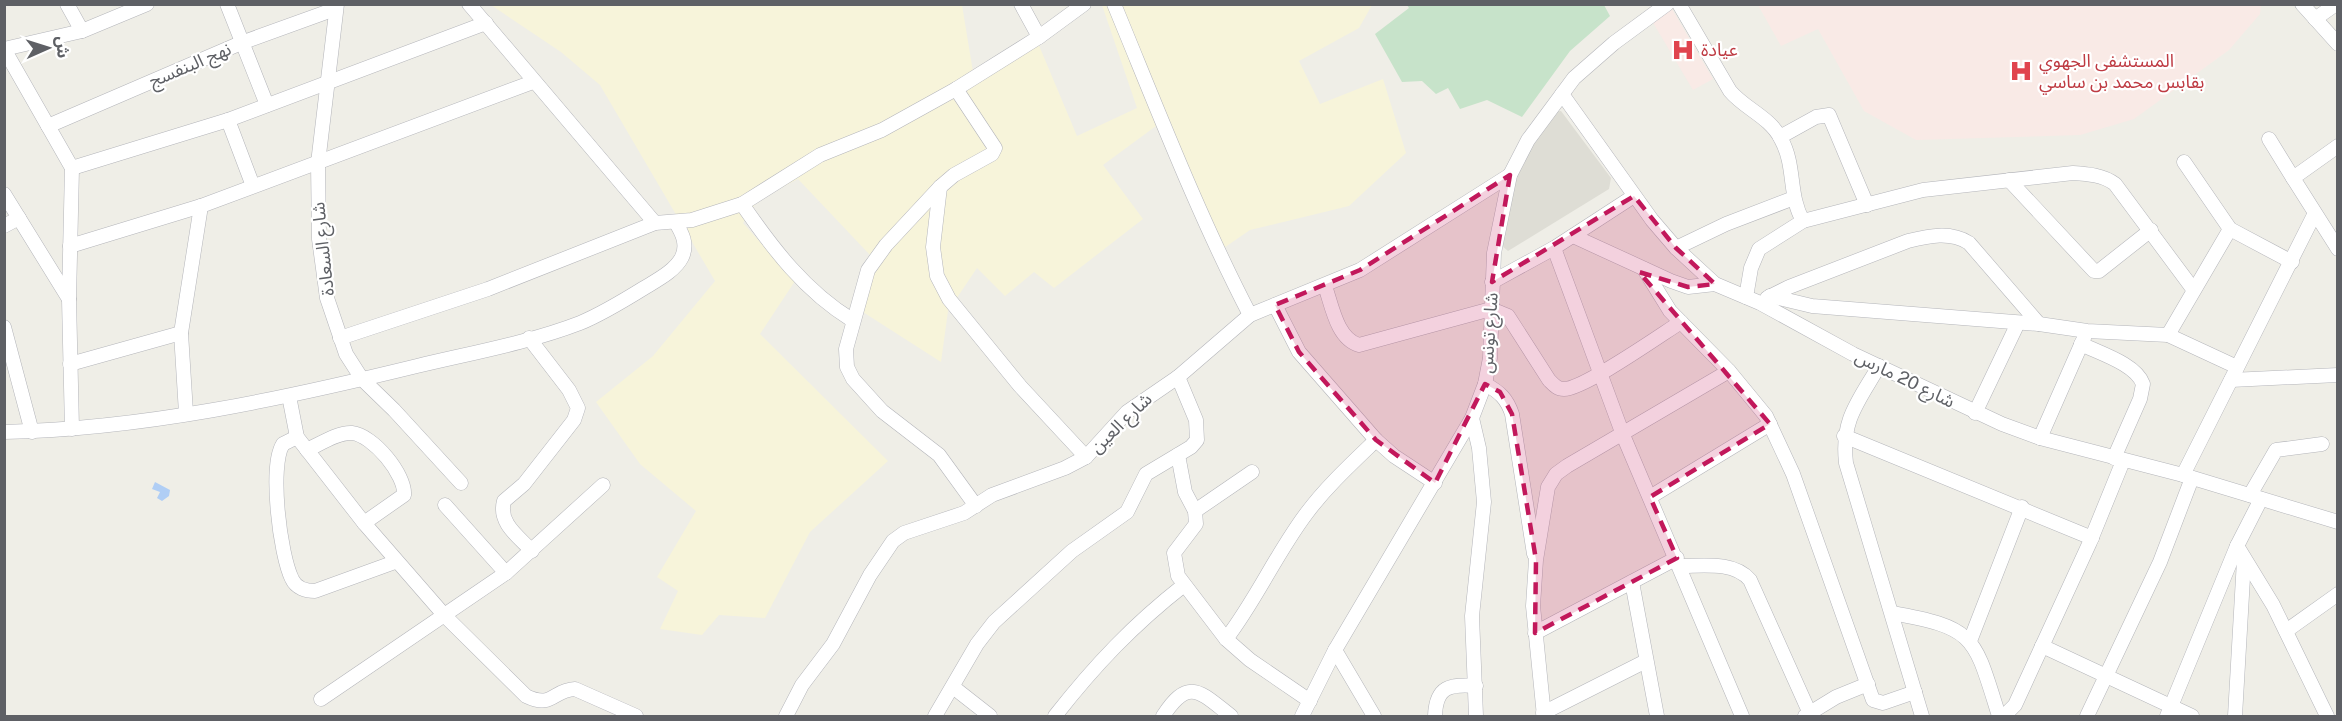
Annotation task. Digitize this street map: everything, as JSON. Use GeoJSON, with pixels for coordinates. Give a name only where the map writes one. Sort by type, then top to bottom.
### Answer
{"type":"FeatureCollection","features":[{"type":"Feature","properties":{"kind":"street"},"geometry":{"type":"LineString","coordinates":[[67,4],[82,31]]}},
{"type":"Feature","properties":{"kind":"street"},"geometry":{"type":"LineString","coordinates":[[72,429],[69,299],[72,168],[4,49],[82,31],[147,4]]}},
{"type":"Feature","properties":{"kind":"street"},"geometry":{"type":"LineString","coordinates":[[226,4],[267,105]]}},
{"type":"Feature","properties":{"kind":"street"},"geometry":{"type":"LineString","coordinates":[[469,4],[655,223]]}},
{"type":"Feature","properties":{"kind":"street"},"geometry":{"type":"LineString","coordinates":[[1021,4],[1039,37]]}},
{"type":"Feature","properties":{"kind":"street"},"geometry":{"type":"LineString","coordinates":[[340,338],[488,289],[655,223],[676,223],[713,215],[742,204],[820,155],[882,130],[956,89],[1039,37],[1084,4]]}},
{"type":"Feature","properties":{"kind":"street"},"geometry":{"type":"LineString","coordinates":[[1114,4],[1183,171],[1250,315]]}},
{"type":"Feature","properties":{"kind":"street","name":"شارع تونس"},"geometry":{"type":"LineString","coordinates":[[1302,717],[1335,650],[1472,418],[1485,384],[1490,358],[1492,282],[1498,224],[1510,175],[1527,140],[1562,94],[1593,59],[1667,4]]}},
{"type":"Feature","properties":{"kind":"street"},"geometry":{"type":"LineString","coordinates":[[1679,4],[1730,91],[1738,100],[1763,117],[1780,137],[1792,170],[1794,198],[1803,221]]}},
{"type":"Feature","properties":{"kind":"street"},"geometry":{"type":"LineString","coordinates":[[2302,4],[2337,45]]}},
{"type":"Feature","properties":{"kind":"street"},"geometry":{"type":"LineString","coordinates":[[2315,19],[2336,4]]}},
{"type":"Feature","properties":{"kind":"street","name":"نهج البنفسج"},"geometry":{"type":"LineString","coordinates":[[48,126],[241,44],[336,7]]}},
{"type":"Feature","properties":{"kind":"street","name":"شارع السعادة"},"geometry":{"type":"LineString","coordinates":[[336,7],[318,163],[319,238],[323,277],[340,338],[362,380],[394,410],[461,483]]}},
{"type":"Feature","properties":{"kind":"street"},"geometry":{"type":"LineString","coordinates":[[72,168],[228,120],[486,23]]}},
{"type":"Feature","properties":{"kind":"street"},"geometry":{"type":"LineString","coordinates":[[70,246],[201,206],[533,82]]}},
{"type":"Feature","properties":{"kind":"street"},"geometry":{"type":"LineString","coordinates":[[956,89],[995,148],[986,158],[954,175],[940,187],[886,245],[868,270],[852,320],[846,349],[847,367],[853,379],[882,411],[939,455],[976,506]]}},
{"type":"Feature","properties":{"kind":"street","name":"شارع 20 مارس"},"geometry":{"type":"LineString","coordinates":[[1562,94],[1634,196],[1677,248],[1715,284],[1746,297],[1765,299],[1879,366],[1975,413],[2040,438],[2188,476],[2337,522]]}},
{"type":"Feature","properties":{"kind":"street"},"geometry":{"type":"LineString","coordinates":[[1780,137],[1816,117],[1829,116],[1867,205]]}},
{"type":"Feature","properties":{"kind":"street"},"geometry":{"type":"LineString","coordinates":[[228,120],[253,186]]}},
{"type":"Feature","properties":{"kind":"street"},"geometry":{"type":"LineString","coordinates":[[2269,139],[2314,215],[2332,229],[2337,249]]}},
{"type":"Feature","properties":{"kind":"street"},"geometry":{"type":"LineString","coordinates":[[2293,178],[2337,146]]}},
{"type":"Feature","properties":{"kind":"street"},"geometry":{"type":"LineString","coordinates":[[2184,162],[2230,229],[2292,262]]}},
{"type":"Feature","properties":{"kind":"street"},"geometry":{"type":"LineString","coordinates":[[1746,297],[1756,254],[1771,240],[1803,221],[1923,190],[2073,173],[2108,179],[2120,189],[2193,289]]}},
{"type":"Feature","properties":{"kind":"street","name":"شارع العين"},"geometry":{"type":"LineString","coordinates":[[786,717],[802,685],[833,644],[870,575],[893,542],[918,526],[949,519],[976,506],[992,495],[1065,468],[1086,457],[1135,405],[1178,377],[1250,315],[1360,270],[1510,175]]}},
{"type":"Feature","properties":{"kind":"street"},"geometry":{"type":"LineString","coordinates":[[2009,180],[2094,271],[2099,271],[2151,230]]}},
{"type":"Feature","properties":{"kind":"street"},"geometry":{"type":"LineString","coordinates":[[940,187],[933,247],[937,276],[949,299],[1020,386],[1086,457]]}},
{"type":"Feature","properties":{"kind":"street"},"geometry":{"type":"LineString","coordinates":[[4,194],[69,299]]}},
{"type":"Feature","properties":{"kind":"street"},"geometry":{"type":"LineString","coordinates":[[1492,282],[1554,248],[1634,196]]}},
{"type":"Feature","properties":{"kind":"street"},"geometry":{"type":"LineString","coordinates":[[1677,248],[1726,224],[1794,198]]}},
{"type":"Feature","properties":{"kind":"street"},"geometry":{"type":"LineString","coordinates":[[742,204],[769,243],[802,282],[827,305],[852,320]]}},
{"type":"Feature","properties":{"kind":"street"},"geometry":{"type":"LineString","coordinates":[[186,413],[181,333],[201,206]]}},
{"type":"Feature","properties":{"kind":"street"},"geometry":{"type":"LineString","coordinates":[[2087,717],[2160,562],[2188,476],[2231,380],[2314,215]]}},
{"type":"Feature","properties":{"kind":"street"},"geometry":{"type":"LineString","coordinates":[[4,226],[19,218]]}},
{"type":"Feature","properties":{"kind":"street"},"geometry":{"type":"LineString","coordinates":[[4,432],[72,429],[289,396],[529,338],[580,322],[657,280],[682,257],[683,235],[676,223]]}},
{"type":"Feature","properties":{"kind":"street"},"geometry":{"type":"LineString","coordinates":[[2168,335],[2230,229]]}},
{"type":"Feature","properties":{"kind":"street"},"geometry":{"type":"LineString","coordinates":[[1573,236],[1688,287],[1715,284]]}},
{"type":"Feature","properties":{"kind":"street"},"geometry":{"type":"LineString","coordinates":[[1765,299],[1908,242],[1927,236],[1959,237],[1969,243],[2039,324]]}},
{"type":"Feature","properties":{"kind":"street"},"geometry":{"type":"LineString","coordinates":[[1554,248],[1623,435],[1679,562],[1742,717]]}},
{"type":"Feature","properties":{"kind":"street"},"geometry":{"type":"LineString","coordinates":[[1644,269],[1658,296],[1729,371],[1770,424],[1797,485],[1873,700],[1880,704],[1915,692]]}},
{"type":"Feature","properties":{"kind":"street"},"geometry":{"type":"LineString","coordinates":[[1325,286],[1340,328],[1346,338],[1359,345],[1491,309],[1508,316],[1535,361],[1556,387],[1570,388],[1600,373],[1681,322]]}},
{"type":"Feature","properties":{"kind":"street"},"geometry":{"type":"LineString","coordinates":[[1765,299],[1812,306],[2039,324],[2087,331],[2168,335],[2237,367]]}},
{"type":"Feature","properties":{"kind":"street"},"geometry":{"type":"LineString","coordinates":[[1275,305],[1299,352],[1376,440],[1394,456],[1435,483]]}},
{"type":"Feature","properties":{"kind":"street"},"geometry":{"type":"LineString","coordinates":[[1975,413],[2018,323]]}},
{"type":"Feature","properties":{"kind":"street"},"geometry":{"type":"LineString","coordinates":[[4,327],[32,432]]}},
{"type":"Feature","properties":{"kind":"street"},"geometry":{"type":"LineString","coordinates":[[2040,438],[2087,331]]}},
{"type":"Feature","properties":{"kind":"street"},"geometry":{"type":"LineString","coordinates":[[70,364],[181,333]]}},
{"type":"Feature","properties":{"kind":"street"},"geometry":{"type":"LineString","coordinates":[[529,338],[569,390],[578,408],[574,420],[524,484],[504,501],[502,516],[532,551]]}},
{"type":"Feature","properties":{"kind":"street"},"geometry":{"type":"LineString","coordinates":[[2004,717],[2015,705],[2092,538],[2140,399],[2143,384],[2136,373],[2081,344]]}},
{"type":"Feature","properties":{"kind":"street"},"geometry":{"type":"LineString","coordinates":[[1879,366],[1848,419],[1844,436],[1846,463],[1922,717]]}},
{"type":"Feature","properties":{"kind":"street"},"geometry":{"type":"LineString","coordinates":[[1646,661],[1543,715],[1533,606],[1536,560],[1551,481],[1567,466],[1729,371]]}},
{"type":"Feature","properties":{"kind":"street"},"geometry":{"type":"LineString","coordinates":[[2231,380],[2337,375]]}},
{"type":"Feature","properties":{"kind":"street"},"geometry":{"type":"LineString","coordinates":[[935,717],[977,644],[994,622],[1071,551],[1127,512],[1146,474],[1191,447],[1197,440],[1198,431],[1190,404],[1178,377]]}},
{"type":"Feature","properties":{"kind":"street"},"geometry":{"type":"LineString","coordinates":[[1485,384],[1500,392],[1508,402],[1512,414],[1528,525],[1536,560]]}},
{"type":"Feature","properties":{"kind":"street"},"geometry":{"type":"LineString","coordinates":[[289,396],[297,437],[395,562],[445,616],[526,696],[543,702],[552,700],[567,689],[575,689],[636,717]]}},
{"type":"Feature","properties":{"kind":"street"},"geometry":{"type":"LineString","coordinates":[[1472,418],[1479,448],[1484,502],[1472,604],[1476,717]]}},
{"type":"Feature","properties":{"kind":"street"},"geometry":{"type":"LineString","coordinates":[[1650,497],[1770,424]]}},
{"type":"Feature","properties":{"kind":"street"},"geometry":{"type":"LineString","coordinates":[[307,450],[343,434],[352,433],[371,442],[394,467],[405,487],[404,495],[364,522]]}},
{"type":"Feature","properties":{"kind":"street"},"geometry":{"type":"LineString","coordinates":[[1844,436],[2022,507],[2092,538]]}},
{"type":"Feature","properties":{"kind":"street"},"geometry":{"type":"LineString","coordinates":[[297,437],[283,444],[277,461],[282,537],[292,580],[306,591],[315,591],[395,562]]}},
{"type":"Feature","properties":{"kind":"street"},"geometry":{"type":"LineString","coordinates":[[1226,639],[1248,610],[1305,515],[1335,480],[1376,440]]}},
{"type":"Feature","properties":{"kind":"street"},"geometry":{"type":"LineString","coordinates":[[2169,712],[2276,450],[2322,444]]}},
{"type":"Feature","properties":{"kind":"street"},"geometry":{"type":"LineString","coordinates":[[1178,455],[1185,492],[1195,512],[1196,524],[1174,553],[1174,567],[1184,585],[1226,639],[1250,660],[1310,700]]}},
{"type":"Feature","properties":{"kind":"street"},"geometry":{"type":"LineString","coordinates":[[1195,512],[1252,472]]}},
{"type":"Feature","properties":{"kind":"street"},"geometry":{"type":"LineString","coordinates":[[321,699],[506,573],[603,484]]}},
{"type":"Feature","properties":{"kind":"street"},"geometry":{"type":"LineString","coordinates":[[445,505],[506,573]]}},
{"type":"Feature","properties":{"kind":"street"},"geometry":{"type":"LineString","coordinates":[[1970,641],[2022,507]]}},
{"type":"Feature","properties":{"kind":"street"},"geometry":{"type":"LineString","coordinates":[[2237,546],[2286,631],[2327,717]]}},
{"type":"Feature","properties":{"kind":"street"},"geometry":{"type":"LineString","coordinates":[[2235,717],[2244,559]]}},
{"type":"Feature","properties":{"kind":"street"},"geometry":{"type":"LineString","coordinates":[[1535,633],[1632,582],[1679,562],[1729,567],[1745,573],[1750,580],[1808,715],[1868,684]]}},
{"type":"Feature","properties":{"kind":"street"},"geometry":{"type":"LineString","coordinates":[[1632,582],[1657,717]]}},
{"type":"Feature","properties":{"kind":"street"},"geometry":{"type":"LineString","coordinates":[[1056,717],[1107,653],[1148,614],[1184,585]]}},
{"type":"Feature","properties":{"kind":"street"},"geometry":{"type":"LineString","coordinates":[[2286,631],[2337,594]]}},
{"type":"Feature","properties":{"kind":"street"},"geometry":{"type":"LineString","coordinates":[[1892,613],[1946,625],[1970,641],[1982,663],[1999,717]]}},
{"type":"Feature","properties":{"kind":"street"},"geometry":{"type":"LineString","coordinates":[[2042,646],[2106,676],[2169,712],[2192,717]]}},
{"type":"Feature","properties":{"kind":"street"},"geometry":{"type":"LineString","coordinates":[[1335,650],[1374,717]]}},
{"type":"Feature","properties":{"kind":"street"},"geometry":{"type":"LineString","coordinates":[[1435,717],[1436,706],[1445,688],[1454,684],[1476,686]]}},
{"type":"Feature","properties":{"kind":"street"},"geometry":{"type":"LineString","coordinates":[[953,687],[990,717]]}},
{"type":"Feature","properties":{"kind":"street"},"geometry":{"type":"LineString","coordinates":[[1163,717],[1174,698],[1189,690],[1196,691],[1231,717]]}},
{"type":"Feature","properties":{"kind":"highlighted area"},"geometry":{"type":"Polygon","coordinates":[[[1510,175],[1492,282],[1634,196],[1676,248],[1715,284],[1688,287],[1639,272],[1770,424],[1650,497],[1677,558],[1535,633],[1536,560],[1512,414],[1500,392],[1485,384],[1435,483],[1376,440],[1299,352],[1275,305],[1360,270],[1510,175]]]}},
{"type":"Feature","properties":{"kind":"shaded area","name":"المستشفى الجهوي بقابس محمد بن ساسي"},"geometry":{"type":"Polygon","coordinates":[[[1758,5],[2261,5],[2260,14],[2229,50],[2134,119],[2080,135],[1916,140],[1864,111],[1818,29],[1781,46],[1758,5]]]}},
{"type":"Feature","properties":{"kind":"shaded area","name":"عيادة"},"geometry":{"type":"Polygon","coordinates":[[[1672,9],[1713,79],[1693,90],[1652,21],[1672,9]]]}},
{"type":"Feature","properties":{"kind":"shaded area"},"geometry":{"type":"Polygon","coordinates":[[[1561,111],[1611,178],[1609,189],[1508,251],[1502,246],[1512,186],[1525,155],[1553,112],[1561,111]]]}},
{"type":"Feature","properties":{"kind":"green space"},"geometry":{"type":"Polygon","coordinates":[[[1407,5],[1604,5],[1610,16],[1570,51],[1522,117],[1487,100],[1460,109],[1448,88],[1436,94],[1422,81],[1402,82],[1375,34],[1409,8],[1407,5]]]}},
{"type":"Feature","properties":{"kind":"sand"},"geometry":{"type":"Polygon","coordinates":[[[491,5],[962,5],[974,78],[1035,36],[1077,136],[1137,108],[1102,5],[1372,5],[1359,28],[1299,61],[1320,104],[1383,79],[1406,153],[1349,206],[1250,230],[1218,252],[1156,126],[1103,165],[1143,219],[1054,288],[1034,272],[1005,296],[977,268],[948,311],[941,362],[852,305],[870,255],[798,179],[758,200],[743,223],[795,281],[760,334],[888,461],[810,532],[765,618],[719,615],[702,635],[660,629],[678,591],[657,577],[696,511],[640,464],[596,402],[653,356],[715,281],[600,85],[561,52],[491,5]]]}},
{"type":"Feature","properties":{"kind":"water"},"geometry":{"type":"Polygon","coordinates":[[[155,482],[170,490],[169,496],[162,501],[157,498],[160,492],[152,489],[155,482]]]}},
{"type":"Feature","properties":{"kind":"place","name":"عيادة"},"geometry":{"type":"Point","coordinates":[1683,50]}},
{"type":"Feature","properties":{"kind":"place","name":"المستشفى الجهوي بقابس محمد بن ساسي"},"geometry":{"type":"Point","coordinates":[2021,71]}}]}
